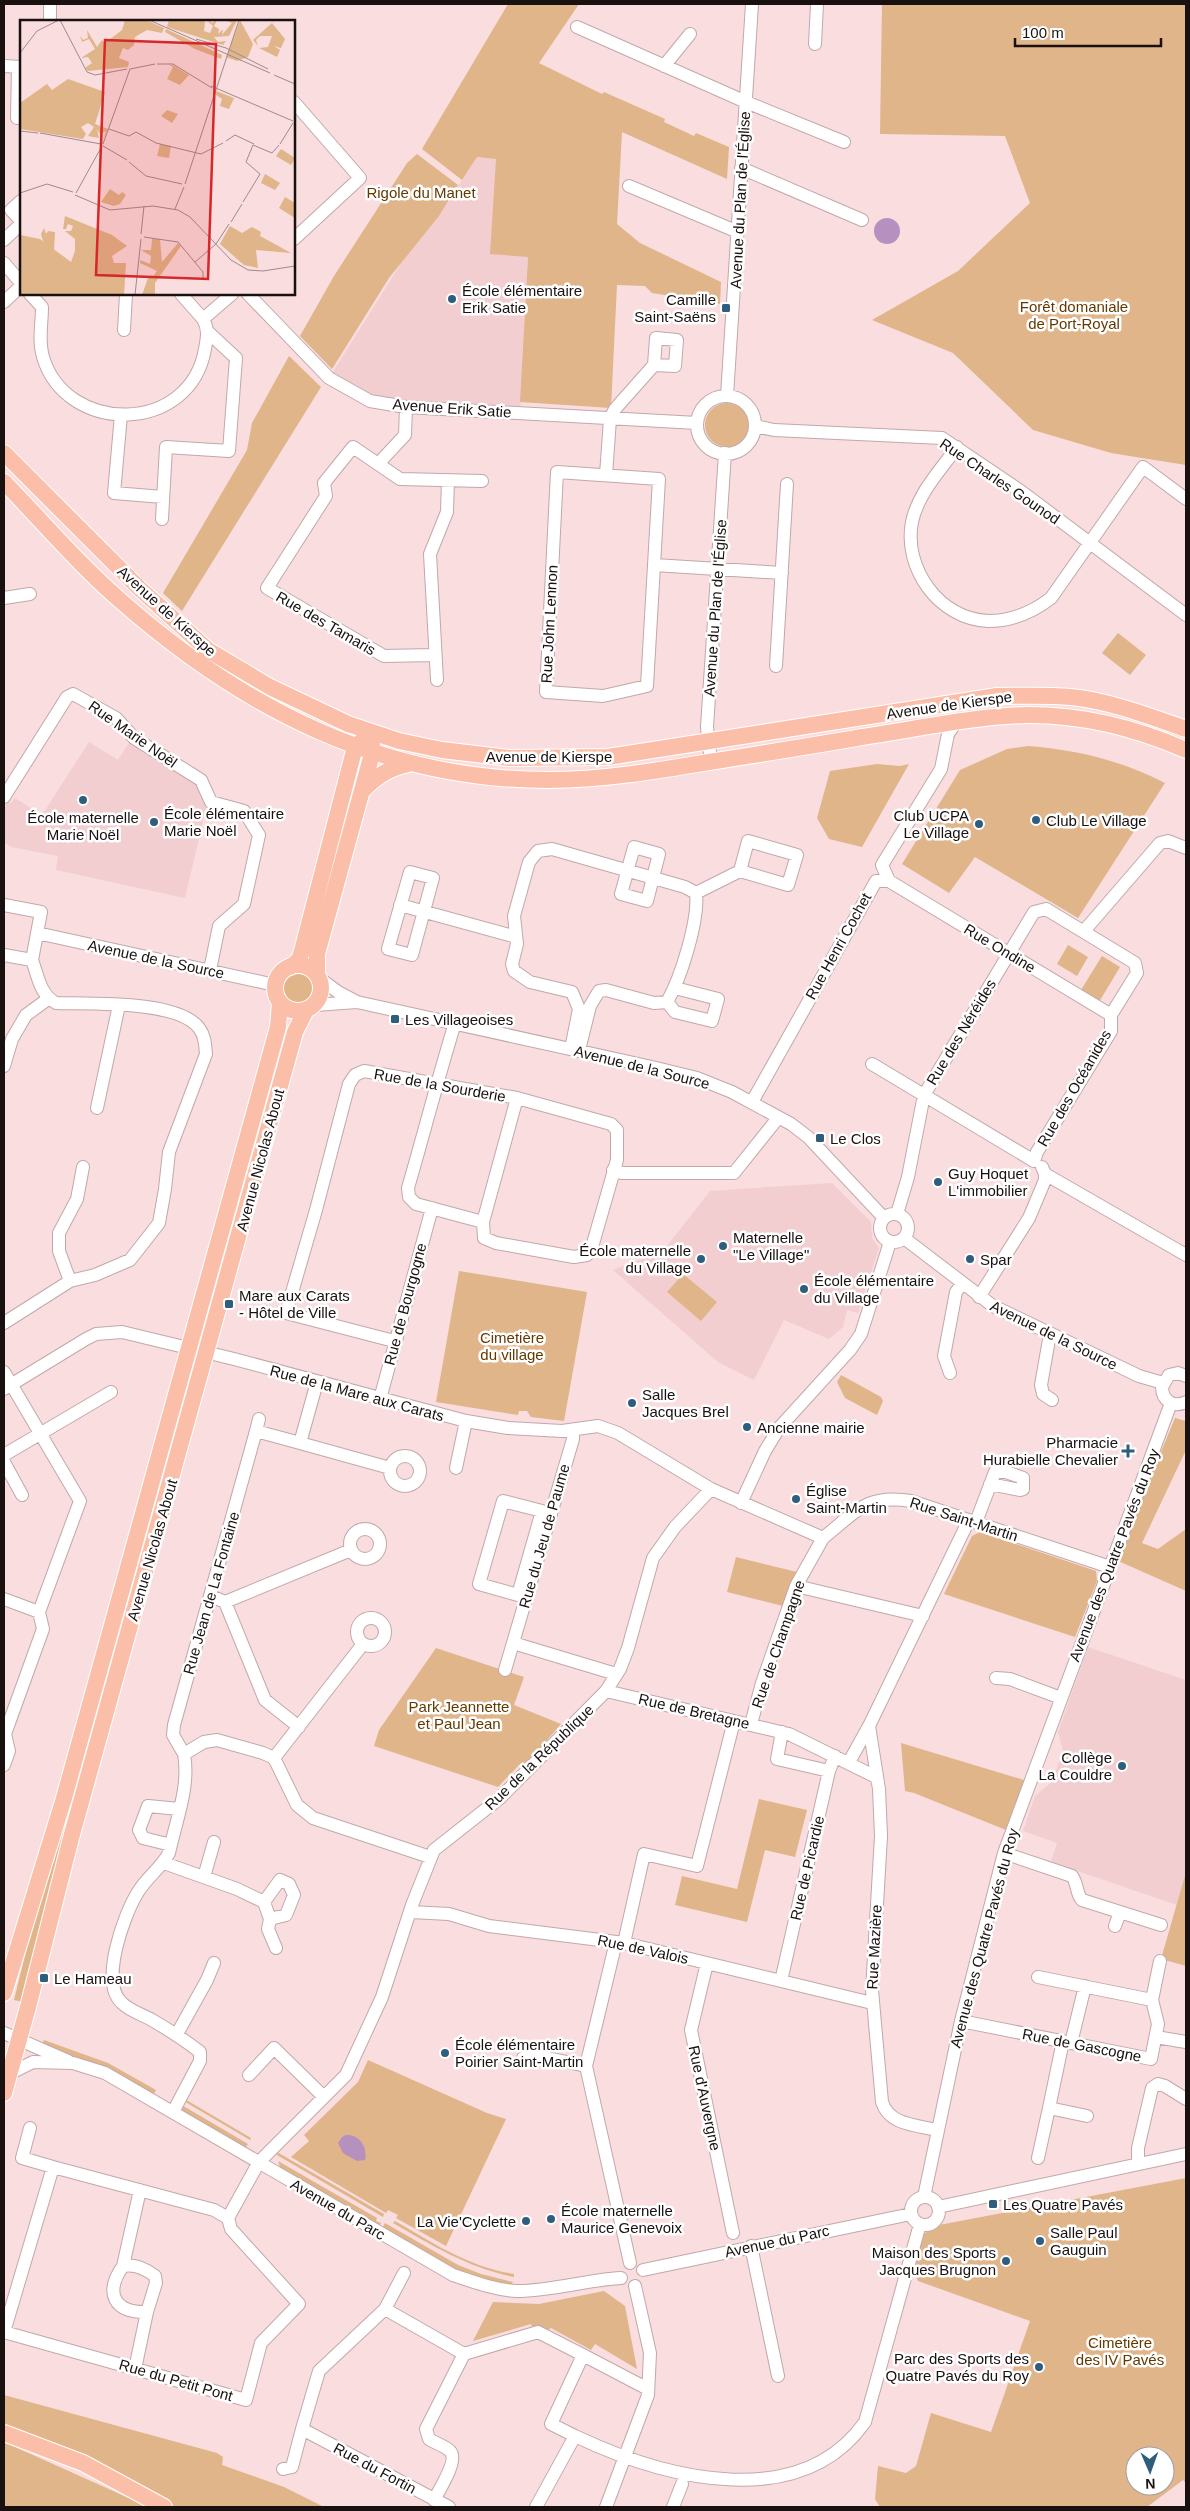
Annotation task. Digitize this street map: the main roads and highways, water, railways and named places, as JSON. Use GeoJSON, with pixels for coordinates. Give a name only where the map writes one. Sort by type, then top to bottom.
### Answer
{"type":"FeatureCollection","features":[{"type":"Feature","properties":{"kind":"main road","name":"Avenue de Kierspe"},"geometry":{"type":"LineString","coordinates":[[4,453],[139,588],[208,650],[270,687],[348,724],[372,743],[413,763],[460,773],[512,779],[592,778],[711,762],[956,722],[1028,715],[1072,717],[1134,730],[1186,750]]}},
{"type":"Feature","properties":{"kind":"main road"},"geometry":{"type":"LineString","coordinates":[[4,459],[21,470]]}},
{"type":"Feature","properties":{"kind":"main road","name":"Avenue de Kierspe"},"geometry":{"type":"LineString","coordinates":[[4,482],[120,601],[197,664],[260,703],[355,747],[372,743],[422,756],[484,765],[509,758],[608,758],[998,696],[1073,697],[1119,706],[1186,729]]}},
{"type":"Feature","properties":{"kind":"main road","name":"Avenue Nicolas About"},"geometry":{"type":"LineString","coordinates":[[4,2093],[10,2074],[9,2055],[19,2039],[71,1838],[295,1032],[322,992],[316,954],[362,792],[372,743]]}},
{"type":"Feature","properties":{"kind":"main road"},"geometry":{"type":"LineString","coordinates":[[290,966],[299,960],[302,951],[355,747]]}},
{"type":"Feature","properties":{"kind":"main road"},"geometry":{"type":"LineString","coordinates":[[362,792],[379,774],[390,768],[413,763]]}},
{"type":"Feature","properties":{"kind":"main road"},"geometry":{"type":"LineString","coordinates":[[290,966],[305,966],[318,976]]}},
{"type":"Feature","properties":{"kind":"main road","name":"Avenue Nicolas About"},"geometry":{"type":"LineString","coordinates":[[4,1993],[64,1798],[278,1027],[280,1003],[276,993],[276,984],[282,972],[290,966]]}},
{"type":"Feature","properties":{"kind":"main road"},"geometry":{"type":"LineString","coordinates":[[280,1003],[292,1011],[310,1008]]}},
{"type":"Feature","properties":{"kind":"main road"},"geometry":{"type":"LineString","coordinates":[[4,2433],[83,2463],[164,2507]]}},
{"type":"Feature","properties":{"kind":"place","name":"École élémentaire Erik Satie"},"geometry":{"type":"Point","coordinates":[452,299]}},
{"type":"Feature","properties":{"kind":"place","name":"Camille Saint-Saëns"},"geometry":{"type":"Point","coordinates":[726,308]}},
{"type":"Feature","properties":{"kind":"place","name":"École maternelle Marie Noël"},"geometry":{"type":"Point","coordinates":[83,800]}},
{"type":"Feature","properties":{"kind":"place","name":"Club Le Village"},"geometry":{"type":"Point","coordinates":[1036,820]}},
{"type":"Feature","properties":{"kind":"place","name":"École élémentaire Marie Noël"},"geometry":{"type":"Point","coordinates":[154,822]}},
{"type":"Feature","properties":{"kind":"place","name":"Club UCPA Le Village"},"geometry":{"type":"Point","coordinates":[979,824]}},
{"type":"Feature","properties":{"kind":"place","name":"Les Villageoises"},"geometry":{"type":"Point","coordinates":[395,1019]}},
{"type":"Feature","properties":{"kind":"place","name":"Le Clos"},"geometry":{"type":"Point","coordinates":[820,1138]}},
{"type":"Feature","properties":{"kind":"place","name":"Guy Hoquet L'immobilier"},"geometry":{"type":"Point","coordinates":[938,1182]}},
{"type":"Feature","properties":{"kind":"place","name":"Maternelle \"Le Village\""},"geometry":{"type":"Point","coordinates":[723,1246]}},
{"type":"Feature","properties":{"kind":"place","name":"École maternelle du Village"},"geometry":{"type":"Point","coordinates":[701,1259]}},
{"type":"Feature","properties":{"kind":"place","name":"Spar"},"geometry":{"type":"Point","coordinates":[970,1259]}},
{"type":"Feature","properties":{"kind":"place","name":"École élémentaire du Village"},"geometry":{"type":"Point","coordinates":[804,1289]}},
{"type":"Feature","properties":{"kind":"place","name":"Mare aux Carats - Hôtel de Ville"},"geometry":{"type":"Point","coordinates":[229,1304]}},
{"type":"Feature","properties":{"kind":"place","name":"Salle Jacques Brel"},"geometry":{"type":"Point","coordinates":[632,1403]}},
{"type":"Feature","properties":{"kind":"place","name":"Ancienne mairie"},"geometry":{"type":"Point","coordinates":[747,1427]}},
{"type":"Feature","properties":{"kind":"place","name":"Pharmacie Hurabielle Chevalier"},"geometry":{"type":"Point","coordinates":[1128,1451]}},
{"type":"Feature","properties":{"kind":"place","name":"Église Saint-Martin"},"geometry":{"type":"Point","coordinates":[796,1499]}},
{"type":"Feature","properties":{"kind":"place","name":"Collège La Couldre"},"geometry":{"type":"Point","coordinates":[1122,1766]}},
{"type":"Feature","properties":{"kind":"place","name":"Le Hameau"},"geometry":{"type":"Point","coordinates":[44,1978]}},
{"type":"Feature","properties":{"kind":"place","name":"École élémentaire Poirier Saint-Martin"},"geometry":{"type":"Point","coordinates":[445,2053]}},
{"type":"Feature","properties":{"kind":"place","name":"Les Quatre Pavés"},"geometry":{"type":"Point","coordinates":[993,2204]}},
{"type":"Feature","properties":{"kind":"place","name":"École maternelle Maurice Genevoix"},"geometry":{"type":"Point","coordinates":[551,2219]}},
{"type":"Feature","properties":{"kind":"place","name":"La Vie'Cyclette"},"geometry":{"type":"Point","coordinates":[526,2221]}},
{"type":"Feature","properties":{"kind":"place","name":"Salle Paul Gauguin"},"geometry":{"type":"Point","coordinates":[1040,2241]}},
{"type":"Feature","properties":{"kind":"place","name":"Maison des Sports Jacques Brugnon"},"geometry":{"type":"Point","coordinates":[1006,2261]}},
{"type":"Feature","properties":{"kind":"place","name":"Parc des Sports des Quatre Pavés du Roy"},"geometry":{"type":"Point","coordinates":[1039,2367]}},
{"type":"Feature","properties":{"kind":"park label","name":"Rigole du Manet"},"geometry":{"type":"Point","coordinates":[421,192]}},
{"type":"Feature","properties":{"kind":"park label","name":"Forêt domaniale de Port-Royal"},"geometry":{"type":"Point","coordinates":[1074,314]}},
{"type":"Feature","properties":{"kind":"park label","name":"Cimetière du village"},"geometry":{"type":"Point","coordinates":[512,1346]}},
{"type":"Feature","properties":{"kind":"park label","name":"Park Jeannette et Paul Jean"},"geometry":{"type":"Point","coordinates":[459,1714]}},
{"type":"Feature","properties":{"kind":"park label","name":"Cimetière des IV Pavés"},"geometry":{"type":"Point","coordinates":[1120,2350]}}]}
